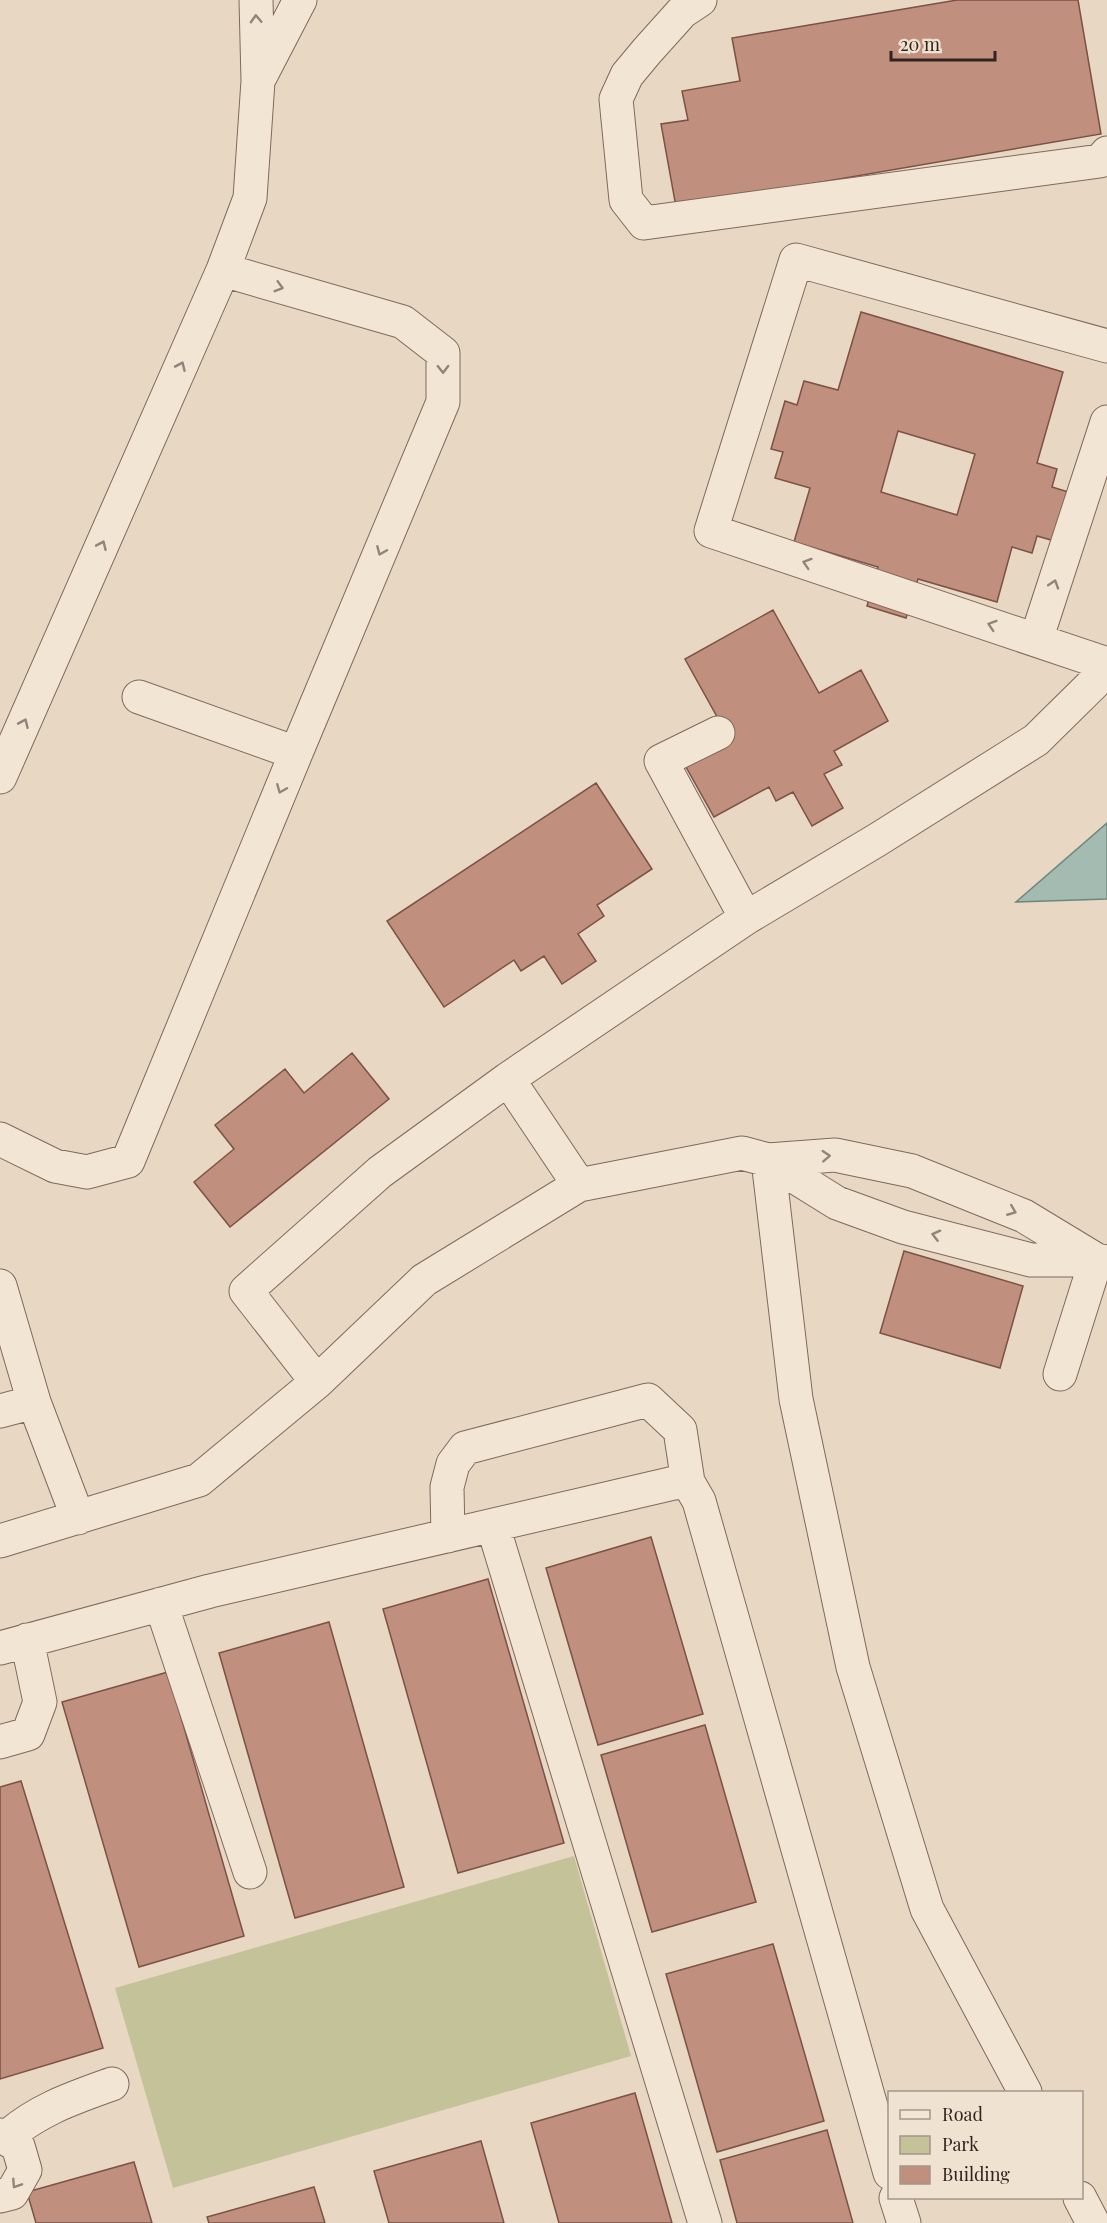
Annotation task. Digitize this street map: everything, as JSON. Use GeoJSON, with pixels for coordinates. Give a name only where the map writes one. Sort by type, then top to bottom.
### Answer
{"type":"FeatureCollection","features":[{"type":"Feature","properties":{"kind":"street"},"geometry":{"type":"LineString","coordinates":[[0,777],[223,270],[250,198],[258,81],[256,0]]}},
{"type":"Feature","properties":{"kind":"street"},"geometry":{"type":"LineString","coordinates":[[258,81],[300,0]]}},
{"type":"Feature","properties":{"kind":"street"},"geometry":{"type":"LineString","coordinates":[[700,0],[682,12],[647,51],[627,75],[616,99],[626,200],[645,224],[1101,161],[1107,153]]}},
{"type":"Feature","properties":{"kind":"street"},"geometry":{"type":"LineString","coordinates":[[1107,346],[796,260],[711,531],[1107,664]]}},
{"type":"Feature","properties":{"kind":"street"},"geometry":{"type":"LineString","coordinates":[[0,1139],[55,1166],[87,1172],[128,1161],[443,402],[442,352],[403,322],[223,270]]}},
{"type":"Feature","properties":{"kind":"street"},"geometry":{"type":"LineString","coordinates":[[1036,640],[1107,422]]}},
{"type":"Feature","properties":{"kind":"street"},"geometry":{"type":"LineString","coordinates":[[317,1382],[246,1291],[380,1172],[508,1079],[746,918],[877,840],[1036,740],[1107,670]]}},
{"type":"Feature","properties":{"kind":"street"},"geometry":{"type":"LineString","coordinates":[[139,697],[296,753]]}},
{"type":"Feature","properties":{"kind":"street"},"geometry":{"type":"LineString","coordinates":[[718,733],[661,761],[746,918]]}},
{"type":"Feature","properties":{"kind":"street"},"geometry":{"type":"LineString","coordinates":[[508,1079],[579,1185]]}},
{"type":"Feature","properties":{"kind":"street"},"geometry":{"type":"LineString","coordinates":[[0,1541],[199,1480],[317,1382],[424,1280],[579,1185],[742,1153],[768,1160],[837,1203],[903,1227],[1031,1260],[1102,1261]]}},
{"type":"Feature","properties":{"kind":"street"},"geometry":{"type":"LineString","coordinates":[[768,1160],[835,1155],[912,1171],[1024,1216],[1102,1261]]}},
{"type":"Feature","properties":{"kind":"street"},"geometry":{"type":"LineString","coordinates":[[768,1160],[796,1399],[853,1667],[927,1909],[1023,2091]]}},
{"type":"Feature","properties":{"kind":"street"},"geometry":{"type":"LineString","coordinates":[[1060,1374],[1102,1261]]}},
{"type":"Feature","properties":{"kind":"street"},"geometry":{"type":"LineString","coordinates":[[0,1286],[34,1402],[78,1518]]}},
{"type":"Feature","properties":{"kind":"street"},"geometry":{"type":"LineString","coordinates":[[448,1536],[447,1487],[453,1464],[465,1448],[648,1400],[680,1430],[688,1482],[699,1501],[888,2166]]}},
{"type":"Feature","properties":{"kind":"street"},"geometry":{"type":"LineString","coordinates":[[0,1411],[34,1402]]}},
{"type":"Feature","properties":{"kind":"street"},"geometry":{"type":"LineString","coordinates":[[0,1742],[28,1734],[40,1702],[14,1644],[161,1604],[674,1483],[688,1482]]}},
{"type":"Feature","properties":{"kind":"street"},"geometry":{"type":"LineString","coordinates":[[493,1526],[705,2223]]}},
{"type":"Feature","properties":{"kind":"street"},"geometry":{"type":"LineString","coordinates":[[161,1604],[250,1872]]}},
{"type":"Feature","properties":{"kind":"street"},"geometry":{"type":"LineString","coordinates":[[0,2196],[12,2193],[25,2170],[18,2145],[3,2136],[34,2115],[60,2102],[111,2084]]}},
{"type":"Feature","properties":{"kind":"street"},"geometry":{"type":"LineString","coordinates":[[896,2199],[904,2223]]}},
{"type":"Feature","properties":{"kind":"street"},"geometry":{"type":"LineString","coordinates":[[1081,2199],[1094,2223]]}},
{"type":"Feature","properties":{"kind":"green space"},"geometry":{"type":"Polygon","coordinates":[[[574,1856],[631,2056],[173,2188],[115,1988],[574,1856]]]}},
{"type":"Feature","properties":{"kind":"shaded area"},"geometry":{"type":"Polygon","coordinates":[[[1107,823],[1107,899],[1016,902],[1107,823]]]}},
{"type":"Feature","properties":{"kind":"building"},"geometry":{"type":"Polygon","coordinates":[[[957,0],[1078,0],[1101,134],[676,207],[661,124],[688,120],[682,91],[740,81],[732,38],[957,0]]]}},
{"type":"Feature","properties":{"kind":"building"},"geometry":{"type":"Polygon","coordinates":[[[861,312],[1063,372],[1037,463],[1057,469],[1052,487],[1088,498],[1075,547],[1037,536],[1032,553],[1012,547],[997,602],[918,579],[906,618],[867,606],[878,567],[794,542],[810,488],[775,478],[783,452],[771,449],[785,401],[797,405],[804,381],[838,390],[861,312]],[[898,431],[881,492],[957,515],[975,454],[898,431]]]}},
{"type":"Feature","properties":{"kind":"building"},"geometry":{"type":"Polygon","coordinates":[[[773,610],[819,693],[861,670],[888,721],[834,751],[842,765],[824,774],[843,808],[812,826],[793,792],[776,801],[769,787],[714,817],[686,767],[731,742],[685,659],[773,610]]]}},
{"type":"Feature","properties":{"kind":"building"},"geometry":{"type":"Polygon","coordinates":[[[596,783],[652,869],[597,905],[604,916],[578,934],[596,961],[562,984],[544,956],[521,971],[514,960],[444,1007],[387,921],[596,783]]]}},
{"type":"Feature","properties":{"kind":"building"},"geometry":{"type":"Polygon","coordinates":[[[352,1053],[389,1099],[230,1227],[194,1182],[234,1149],[215,1125],[285,1069],[304,1093],[352,1053]]]}},
{"type":"Feature","properties":{"kind":"building"},"geometry":{"type":"Polygon","coordinates":[[[904,1251],[1023,1286],[1000,1368],[880,1333],[904,1251]]]}},
{"type":"Feature","properties":{"kind":"building"},"geometry":{"type":"Polygon","coordinates":[[[651,1537],[703,1714],[598,1745],[546,1568],[651,1537]]]}},
{"type":"Feature","properties":{"kind":"building"},"geometry":{"type":"Polygon","coordinates":[[[488,1579],[564,1843],[458,1873],[383,1609],[488,1579]]]}},
{"type":"Feature","properties":{"kind":"building"},"geometry":{"type":"Polygon","coordinates":[[[329,1622],[404,1887],[295,1918],[219,1653],[329,1622]]]}},
{"type":"Feature","properties":{"kind":"building"},"geometry":{"type":"Polygon","coordinates":[[[168,1672],[244,1936],[139,1967],[62,1702],[168,1672]]]}},
{"type":"Feature","properties":{"kind":"building"},"geometry":{"type":"Polygon","coordinates":[[[705,1725],[756,1902],[652,1932],[601,1755],[705,1725]]]}},
{"type":"Feature","properties":{"kind":"building"},"geometry":{"type":"Polygon","coordinates":[[[21,1781],[103,2048],[0,2079],[0,1787],[21,1781]]]}},
{"type":"Feature","properties":{"kind":"building"},"geometry":{"type":"Polygon","coordinates":[[[773,1944],[824,2121],[717,2152],[666,1974],[773,1944]]]}},
{"type":"Feature","properties":{"kind":"building"},"geometry":{"type":"Polygon","coordinates":[[[635,2093],[672,2223],[559,2223],[531,2123],[635,2093]]]}},
{"type":"Feature","properties":{"kind":"building"},"geometry":{"type":"Polygon","coordinates":[[[827,2130],[853,2223],[737,2223],[720,2160],[827,2130]]]}},
{"type":"Feature","properties":{"kind":"building"},"geometry":{"type":"Polygon","coordinates":[[[481,2141],[504,2223],[389,2223],[374,2171],[481,2141]]]}},
{"type":"Feature","properties":{"kind":"building"},"geometry":{"type":"Polygon","coordinates":[[[134,2162],[152,2223],[36,2223],[27,2192],[134,2162]]]}},
{"type":"Feature","properties":{"kind":"building"},"geometry":{"type":"Polygon","coordinates":[[[314,2187],[325,2223],[209,2223],[207,2217],[314,2187]]]}}]}
